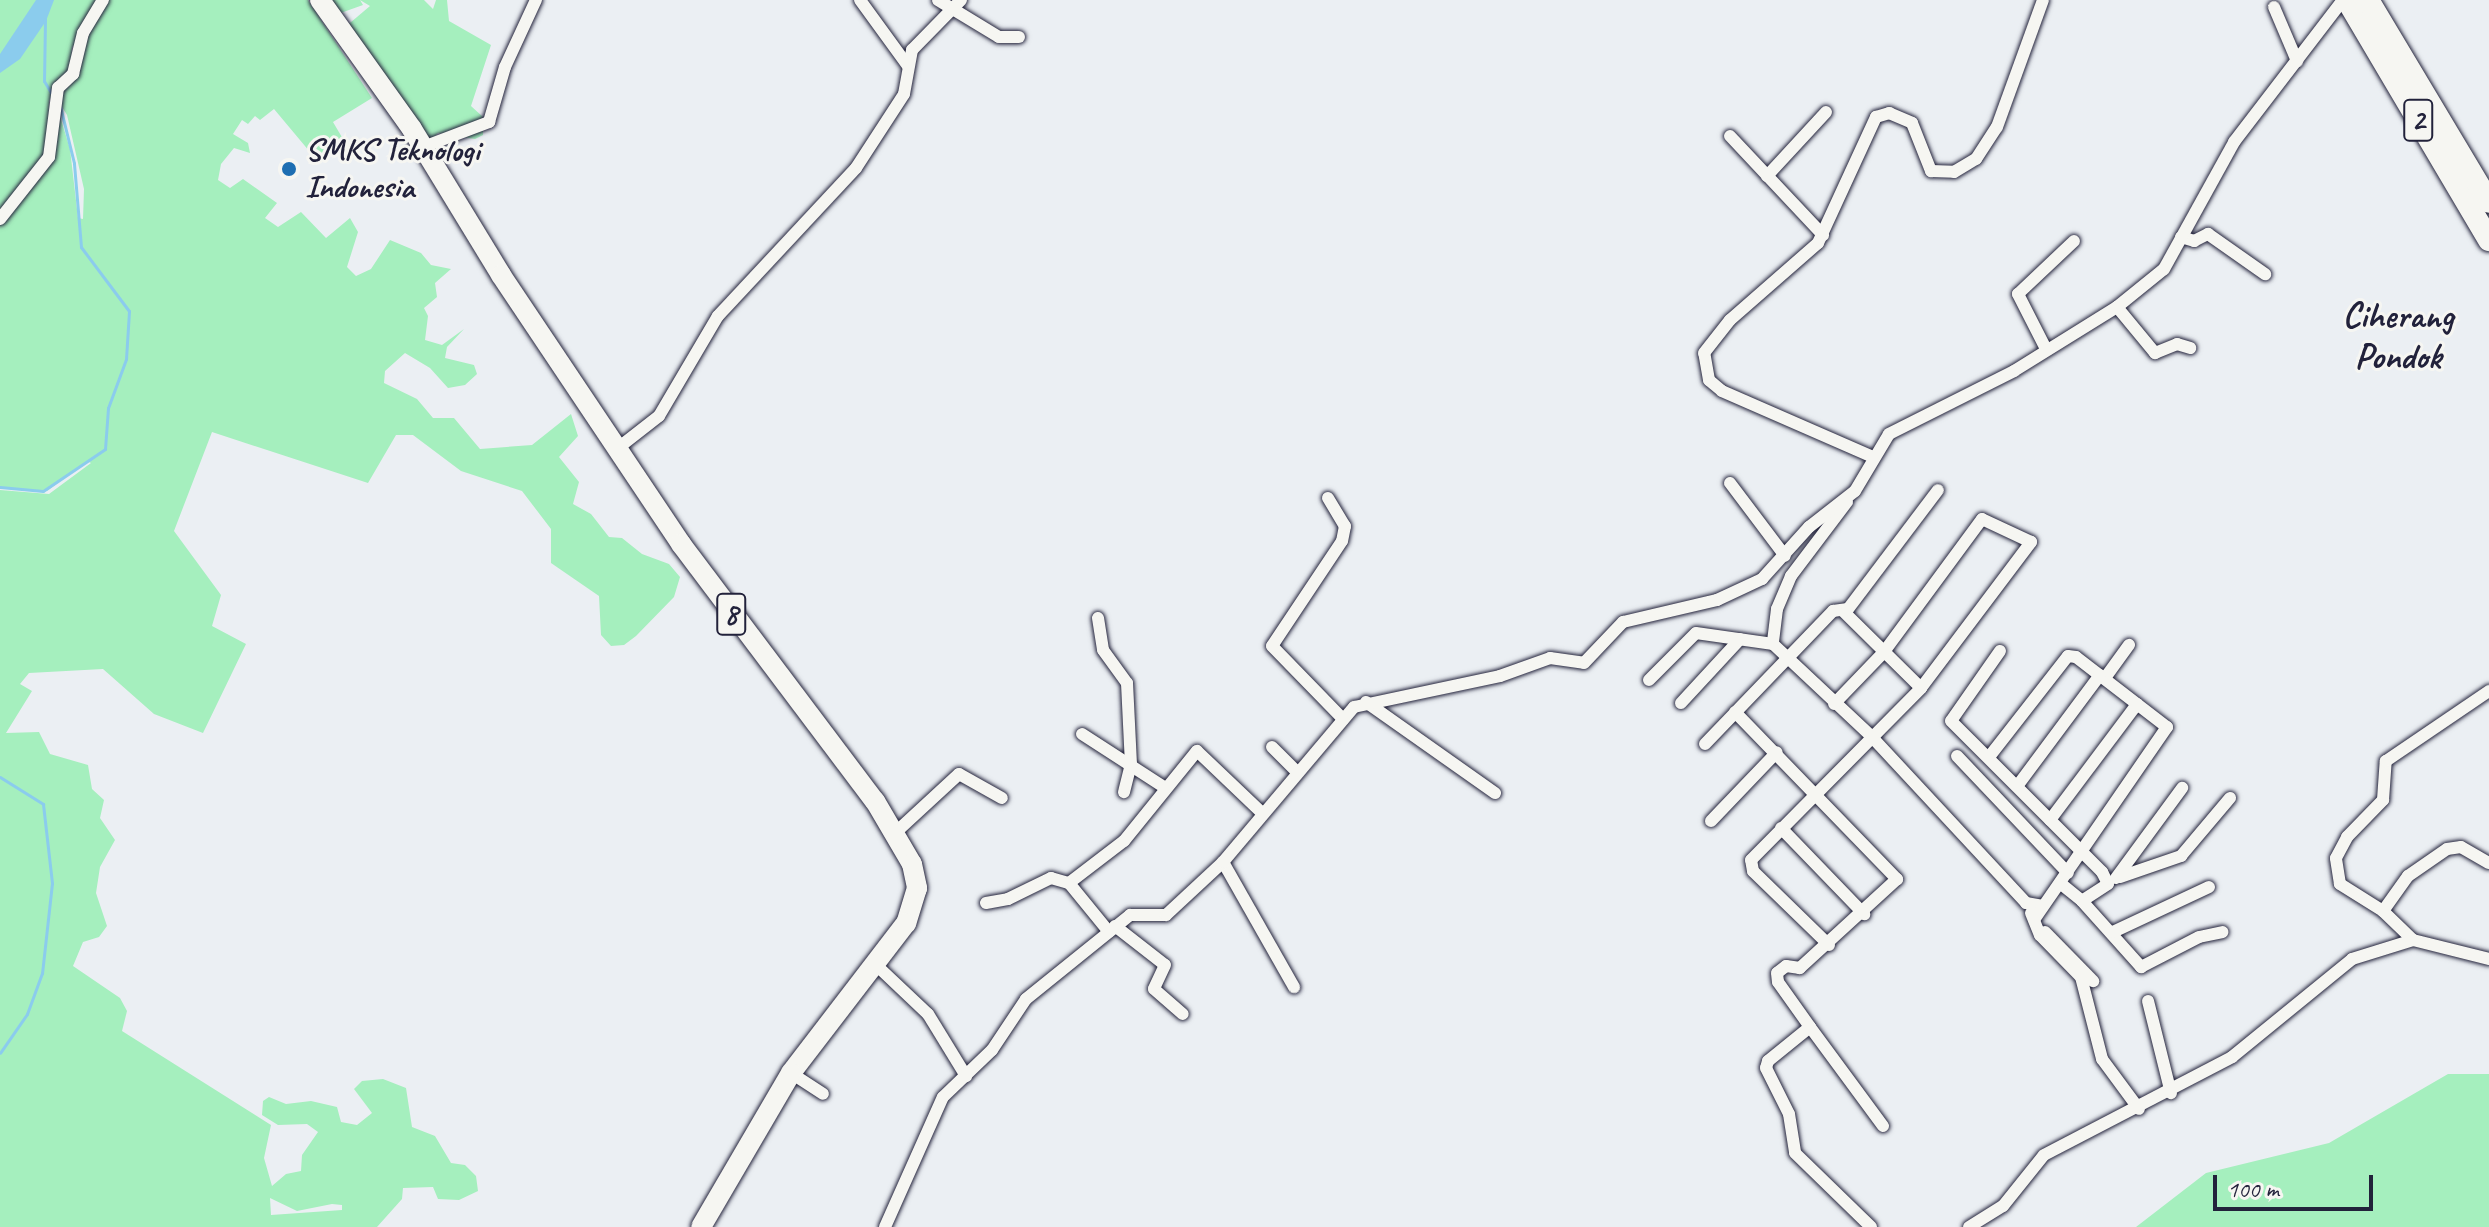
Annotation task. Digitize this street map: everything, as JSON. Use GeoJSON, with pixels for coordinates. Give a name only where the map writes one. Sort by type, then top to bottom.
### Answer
{"type":"FeatureCollection","features":[{"type":"Feature","properties":{"kind":"highway","name":"8"},"geometry":{"type":"LineString","coordinates":[[320,0],[423,147],[501,275],[697,567],[895,833],[912,864],[915,903],[906,923],[791,1073],[701,1227]]}},
{"type":"Feature","properties":{"kind":"highway","name":"2"},"geometry":{"type":"LineString","coordinates":[[2345,0],[2489,240]]}},
{"type":"Feature","properties":{"kind":"highway","name":"2"},"geometry":{"type":"LineString","coordinates":[[2368,0],[2489,202]]}},
{"type":"Feature","properties":{"kind":"street"},"geometry":{"type":"LineString","coordinates":[[0,219],[51,152],[52,105],[58,88],[73,74],[83,33],[103,0]]}},
{"type":"Feature","properties":{"kind":"street"},"geometry":{"type":"LineString","coordinates":[[423,147],[489,122],[505,67],[536,0]]}},
{"type":"Feature","properties":{"kind":"street"},"geometry":{"type":"LineString","coordinates":[[860,0],[908,66]]}},
{"type":"Feature","properties":{"kind":"street"},"geometry":{"type":"LineString","coordinates":[[938,0],[957,6],[999,37],[1019,37]]}},
{"type":"Feature","properties":{"kind":"street"},"geometry":{"type":"LineString","coordinates":[[1873,457],[1722,391],[1709,380],[1703,360],[1710,341],[1823,235],[1853,157],[1882,113],[1912,123],[1931,171],[1954,172],[1976,159],[2003,113],[2043,0]]}},
{"type":"Feature","properties":{"kind":"street"},"geometry":{"type":"LineString","coordinates":[[1773,644],[1777,609],[1791,576],[1855,491],[1883,438],[1897,428],[1983,389],[2117,307],[2164,269],[2234,142],[2297,61],[2313,35],[2345,0]]}},
{"type":"Feature","properties":{"kind":"street"},"geometry":{"type":"LineString","coordinates":[[618,448],[659,416],[718,316],[856,168],[904,94],[908,66],[916,46],[957,6]]}},
{"type":"Feature","properties":{"kind":"street"},"geometry":{"type":"LineString","coordinates":[[2274,7],[2297,61]]}},
{"type":"Feature","properties":{"kind":"street"},"geometry":{"type":"LineString","coordinates":[[1767,176],[1826,112]]}},
{"type":"Feature","properties":{"kind":"street"},"geometry":{"type":"LineString","coordinates":[[1730,136],[1823,235]]}},
{"type":"Feature","properties":{"kind":"street"},"geometry":{"type":"LineString","coordinates":[[0,196],[13,201]]}},
{"type":"Feature","properties":{"kind":"street"},"geometry":{"type":"LineString","coordinates":[[2181,237],[2194,241],[2208,234],[2265,274]]}},
{"type":"Feature","properties":{"kind":"street"},"geometry":{"type":"LineString","coordinates":[[2046,349],[2018,294],[2074,241]]}},
{"type":"Feature","properties":{"kind":"street"},"geometry":{"type":"LineString","coordinates":[[2117,307],[2155,353],[2177,344],[2190,348]]}},
{"type":"Feature","properties":{"kind":"street"},"geometry":{"type":"LineString","coordinates":[[1730,483],[1785,556]]}},
{"type":"Feature","properties":{"kind":"street"},"geometry":{"type":"LineString","coordinates":[[1705,744],[1833,611],[1848,609],[1938,490]]}},
{"type":"Feature","properties":{"kind":"street"},"geometry":{"type":"LineString","coordinates":[[885,1227],[943,1097],[992,1050],[1026,999],[1130,915],[1161,918],[1223,862],[1296,771],[1343,719],[1366,702],[1452,688],[1550,658],[1584,663],[1623,622],[1727,596],[1762,579],[1809,527],[1855,491]]}},
{"type":"Feature","properties":{"kind":"street"},"geometry":{"type":"LineString","coordinates":[[1328,498],[1345,526],[1342,541],[1272,646],[1343,719]]}},
{"type":"Feature","properties":{"kind":"street"},"geometry":{"type":"LineString","coordinates":[[1829,945],[1750,866],[1781,828],[1921,688],[2031,542],[1982,519],[1884,652],[1834,704]]}},
{"type":"Feature","properties":{"kind":"street"},"geometry":{"type":"LineString","coordinates":[[1842,610],[1921,688]]}},
{"type":"Feature","properties":{"kind":"street"},"geometry":{"type":"LineString","coordinates":[[1098,618],[1103,650],[1127,683],[1131,764],[1124,792]]}},
{"type":"Feature","properties":{"kind":"street"},"geometry":{"type":"LineString","coordinates":[[1649,680],[1696,633],[1773,644],[1871,736],[2026,903],[2036,924],[2081,977],[2102,1059],[2139,1109]]}},
{"type":"Feature","properties":{"kind":"street"},"geometry":{"type":"LineString","coordinates":[[1681,703],[1740,639]]}},
{"type":"Feature","properties":{"kind":"street"},"geometry":{"type":"LineString","coordinates":[[2018,785],[2129,645]]}},
{"type":"Feature","properties":{"kind":"street"},"geometry":{"type":"LineString","coordinates":[[2000,651],[1950,718],[2083,851],[2108,884]]}},
{"type":"Feature","properties":{"kind":"street"},"geometry":{"type":"LineString","coordinates":[[1989,757],[2064,659],[2076,657],[2165,724],[2166,734],[2043,906],[2036,924]]}},
{"type":"Feature","properties":{"kind":"street"},"geometry":{"type":"LineString","coordinates":[[2413,940],[2383,911],[2340,884],[2334,872],[2339,850],[2383,800],[2386,761],[2489,691]]}},
{"type":"Feature","properties":{"kind":"street"},"geometry":{"type":"LineString","coordinates":[[1366,702],[1495,793]]}},
{"type":"Feature","properties":{"kind":"street"},"geometry":{"type":"LineString","coordinates":[[2050,820],[2137,704]]}},
{"type":"Feature","properties":{"kind":"street"},"geometry":{"type":"LineString","coordinates":[[1735,712],[1818,792],[1897,879],[1829,945],[1800,968],[1781,968],[1775,978],[1883,1126]]}},
{"type":"Feature","properties":{"kind":"street"},"geometry":{"type":"LineString","coordinates":[[1082,734],[1164,787]]}},
{"type":"Feature","properties":{"kind":"street"},"geometry":{"type":"LineString","coordinates":[[1272,747],[1296,771]]}},
{"type":"Feature","properties":{"kind":"street"},"geometry":{"type":"LineString","coordinates":[[1069,883],[1124,841],[1164,787],[1197,751],[1262,813]]}},
{"type":"Feature","properties":{"kind":"street"},"geometry":{"type":"LineString","coordinates":[[1711,821],[1777,752]]}},
{"type":"Feature","properties":{"kind":"street"},"geometry":{"type":"LineString","coordinates":[[1957,756],[2141,967],[2199,937],[2222,932]]}},
{"type":"Feature","properties":{"kind":"street"},"geometry":{"type":"LineString","coordinates":[[895,833],[959,774],[1002,798]]}},
{"type":"Feature","properties":{"kind":"street"},"geometry":{"type":"LineString","coordinates":[[2120,877],[2182,788]]}},
{"type":"Feature","properties":{"kind":"street"},"geometry":{"type":"LineString","coordinates":[[2082,901],[2120,877],[2181,856],[2230,798]]}},
{"type":"Feature","properties":{"kind":"street"},"geometry":{"type":"LineString","coordinates":[[1781,828],[1864,914]]}},
{"type":"Feature","properties":{"kind":"street"},"geometry":{"type":"LineString","coordinates":[[2383,911],[2408,876],[2447,849],[2461,847],[2489,863]]}},
{"type":"Feature","properties":{"kind":"street"},"geometry":{"type":"LineString","coordinates":[[1223,862],[1294,987]]}},
{"type":"Feature","properties":{"kind":"street"},"geometry":{"type":"LineString","coordinates":[[986,903],[1008,899],[1051,878],[1069,883],[1112,929],[1165,965],[1154,989],[1183,1014]]}},
{"type":"Feature","properties":{"kind":"street"},"geometry":{"type":"LineString","coordinates":[[2113,932],[2209,887]]}},
{"type":"Feature","properties":{"kind":"street"},"geometry":{"type":"LineString","coordinates":[[2026,903],[2043,906]]}},
{"type":"Feature","properties":{"kind":"street"},"geometry":{"type":"LineString","coordinates":[[2036,924],[2060,943],[2093,981]]}},
{"type":"Feature","properties":{"kind":"street"},"geometry":{"type":"LineString","coordinates":[[1969,1227],[2008,1202],[2044,1155],[2171,1093],[2247,1046],[2347,962],[2392,943],[2413,940],[2489,959]]}},
{"type":"Feature","properties":{"kind":"street"},"geometry":{"type":"LineString","coordinates":[[874,963],[928,1014],[966,1076]]}},
{"type":"Feature","properties":{"kind":"street"},"geometry":{"type":"LineString","coordinates":[[2148,1001],[2171,1093]]}},
{"type":"Feature","properties":{"kind":"street"},"geometry":{"type":"LineString","coordinates":[[1810,1027],[1768,1061],[1766,1068],[1789,1114],[1795,1153],[1871,1227]]}},
{"type":"Feature","properties":{"kind":"street"},"geometry":{"type":"LineString","coordinates":[[791,1073],[823,1094]]}},
{"type":"Feature","properties":{"kind":"green space"},"geometry":{"type":"Polygon","coordinates":[[[0,0],[101,0],[72,48],[70,69],[49,101],[48,157],[0,214],[0,0]]]}},
{"type":"Feature","properties":{"kind":"green space"},"geometry":{"type":"Polygon","coordinates":[[[108,0],[308,0],[372,98],[333,122],[343,139],[315,158],[274,109],[260,120],[255,116],[248,124],[242,120],[233,134],[248,143],[250,153],[234,148],[221,164],[218,180],[230,188],[243,179],[277,203],[265,218],[278,227],[301,212],[326,238],[350,218],[358,232],[347,267],[356,276],[371,269],[390,240],[421,253],[431,265],[451,269],[435,283],[437,297],[424,308],[428,316],[425,340],[442,345],[464,329],[447,347],[445,358],[474,365],[477,374],[465,385],[448,388],[430,368],[405,353],[385,371],[384,383],[417,399],[433,418],[454,418],[480,449],[532,445],[571,414],[578,436],[559,457],[579,482],[573,504],[591,514],[609,537],[622,538],[642,554],[669,564],[680,577],[674,597],[636,636],[624,645],[611,646],[601,635],[599,596],[551,563],[551,529],[522,491],[461,471],[413,435],[396,435],[368,483],[212,432],[174,531],[221,595],[212,626],[246,644],[203,733],[154,714],[103,669],[29,673],[20,684],[32,691],[6,733],[39,732],[50,754],[88,765],[92,789],[104,800],[100,818],[115,840],[100,867],[96,893],[107,926],[99,937],[83,942],[73,966],[120,998],[127,1011],[122,1031],[271,1125],[264,1158],[272,1186],[286,1174],[301,1171],[302,1155],[318,1132],[307,1124],[278,1125],[262,1115],[263,1101],[269,1097],[286,1104],[311,1101],[337,1107],[341,1122],[357,1125],[372,1113],[354,1089],[362,1081],[383,1079],[406,1088],[412,1127],[435,1136],[451,1163],[465,1165],[476,1176],[478,1191],[459,1200],[438,1199],[433,1187],[403,1188],[402,1199],[377,1227],[0,1227],[0,490],[49,494],[91,463],[87,461],[47,491],[0,487],[0,224],[44,171],[57,106],[70,149],[78,218],[83,219],[84,189],[67,115],[56,97],[82,41],[108,0]],[[270,1198],[271,1215],[342,1210],[342,1205],[332,1204],[297,1211],[270,1198]]]}},
{"type":"Feature","properties":{"kind":"green space"},"geometry":{"type":"Polygon","coordinates":[[[325,0],[360,0],[363,5],[335,15],[325,0]]]}},
{"type":"Feature","properties":{"kind":"green space"},"geometry":{"type":"Polygon","coordinates":[[[360,0],[424,0],[433,9],[436,0],[447,0],[449,21],[491,45],[471,106],[483,117],[483,135],[475,139],[438,133],[425,146],[344,28],[370,6],[360,0]]]}},
{"type":"Feature","properties":{"kind":"green space"},"geometry":{"type":"Polygon","coordinates":[[[2448,1074],[2489,1074],[2489,1227],[2136,1227],[2206,1173],[2329,1143],[2448,1074]]]}},
{"type":"Feature","properties":{"kind":"water"},"geometry":{"type":"Polygon","coordinates":[[[36,0],[54,0],[46,21],[20,59],[0,73],[0,54],[36,0]]]}},
{"type":"Feature","properties":{"kind":"waterway"},"geometry":{"type":"LineString","coordinates":[[45,19],[44,81],[53,96]]}},
{"type":"Feature","properties":{"kind":"waterway"},"geometry":{"type":"LineString","coordinates":[[0,487],[43,491],[105,449],[108,408],[126,359],[129,311],[81,247],[74,163],[60,106]]}},
{"type":"Feature","properties":{"kind":"waterway"},"geometry":{"type":"LineString","coordinates":[[0,777],[43,804],[52,883],[42,973],[27,1014],[0,1053]]}},
{"type":"Feature","properties":{"kind":"place","name":"SMKS Teknologi Indonesia"},"geometry":{"type":"Point","coordinates":[289,169]}},
{"type":"Feature","properties":{"kind":"district","name":"Ciherang Pondok"},"geometry":{"type":"Point","coordinates":[2398,336]}}]}
